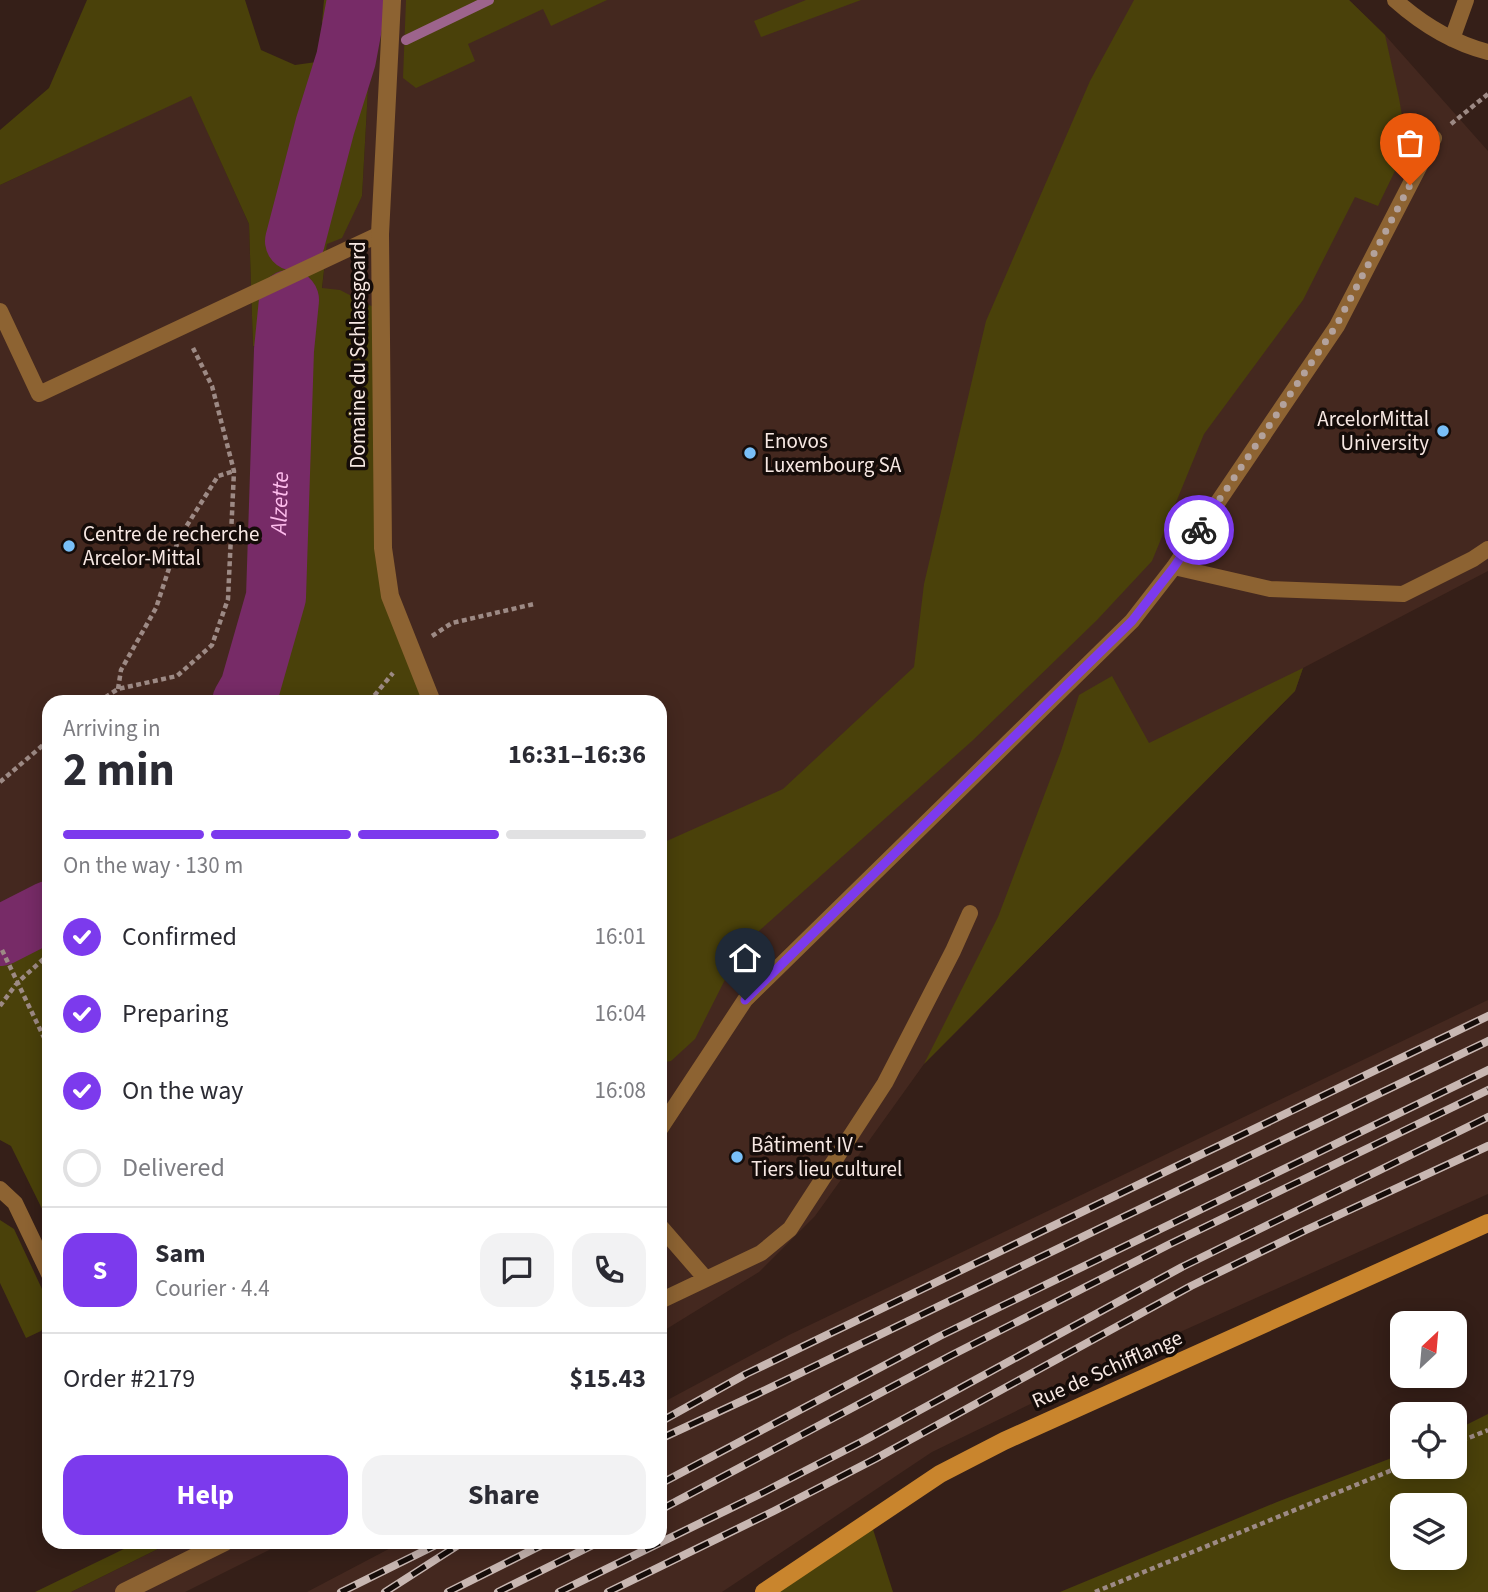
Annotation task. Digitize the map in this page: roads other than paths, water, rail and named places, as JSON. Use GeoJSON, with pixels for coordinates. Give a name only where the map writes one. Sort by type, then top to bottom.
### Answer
{"type":"FeatureCollection","features":[{"type":"Feature","properties":{"kind":"street","name":"Domaine du Schlassgoard"},"geometry":{"type":"LineString","coordinates":[[393,0],[380,234],[383,548],[390,596],[429,695]]}},
{"type":"Feature","properties":{"kind":"street","name":"Rue de Schifflange"},"geometry":{"type":"LineString","coordinates":[[764,1592],[940,1474],[993,1446],[1488,1223]]}},
{"type":"Feature","properties":{"kind":"street"},"geometry":{"type":"LineString","coordinates":[[124,1592],[211,1549]]}},
{"type":"Feature","properties":{"kind":"lane"},"geometry":{"type":"LineString","coordinates":[[1395,0],[1452,39],[1488,52]]}},
{"type":"Feature","properties":{"kind":"lane"},"geometry":{"type":"LineString","coordinates":[[1452,39],[1466,0]]}},
{"type":"Feature","properties":{"kind":"lane"},"geometry":{"type":"LineString","coordinates":[[667,1118],[745,1000],[1132,621],[1174,567],[1336,326],[1434,138]]}},
{"type":"Feature","properties":{"kind":"lane"},"geometry":{"type":"LineString","coordinates":[[0,311],[39,394],[380,234]]}},
{"type":"Feature","properties":{"kind":"lane"},"geometry":{"type":"LineString","coordinates":[[1174,567],[1270,589],[1403,594],[1488,549]]}},
{"type":"Feature","properties":{"kind":"lane"},"geometry":{"type":"LineString","coordinates":[[667,1298],[761,1253],[790,1229],[885,1083],[970,913]]}},
{"type":"Feature","properties":{"kind":"lane"},"geometry":{"type":"LineString","coordinates":[[0,1189],[15,1203],[42,1259]]}},
{"type":"Feature","properties":{"kind":"lane"},"geometry":{"type":"LineString","coordinates":[[667,1234],[706,1279]]}},
{"type":"Feature","properties":{"kind":"waterway","name":"Alzette"},"geometry":{"type":"LineString","coordinates":[[295,241],[325,126],[346,59],[357,0]]}},
{"type":"Feature","properties":{"kind":"waterway"},"geometry":{"type":"LineString","coordinates":[[406,40],[489,0]]}},
{"type":"Feature","properties":{"kind":"waterway","name":"Alzette"},"geometry":{"type":"LineString","coordinates":[[246,695],[276,597],[284,350],[289,300]]}},
{"type":"Feature","properties":{"kind":"waterway","name":"Alzette"},"geometry":{"type":"LineString","coordinates":[[0,936],[42,915]]}},
{"type":"Feature","properties":{"kind":"railway"},"geometry":{"type":"LineString","coordinates":[[667,1418],[746,1374],[1488,1016]]}},
{"type":"Feature","properties":{"kind":"railway"},"geometry":{"type":"LineString","coordinates":[[667,1436],[1488,1041]]}},
{"type":"Feature","properties":{"kind":"railway"},"geometry":{"type":"LineString","coordinates":[[667,1480],[940,1336],[1488,1070]]}},
{"type":"Feature","properties":{"kind":"railway"},"geometry":{"type":"LineString","coordinates":[[667,1506],[950,1356],[1170,1244],[1488,1090]]}},
{"type":"Feature","properties":{"kind":"railway"},"geometry":{"type":"LineString","coordinates":[[667,1539],[865,1440],[1182,1267],[1488,1117]]}},
{"type":"Feature","properties":{"kind":"railway"},"geometry":{"type":"LineString","coordinates":[[608,1592],[875,1459],[1191,1286],[1488,1146]]}},
{"type":"Feature","properties":{"kind":"railway"},"geometry":{"type":"LineString","coordinates":[[341,1592],[428,1549]]}},
{"type":"Feature","properties":{"kind":"railway"},"geometry":{"type":"LineString","coordinates":[[385,1592],[452,1549]]}},
{"type":"Feature","properties":{"kind":"railway"},"geometry":{"type":"LineString","coordinates":[[448,1592],[534,1549]]}},
{"type":"Feature","properties":{"kind":"railway"},"geometry":{"type":"LineString","coordinates":[[498,1592],[585,1549]]}},
{"type":"Feature","properties":{"kind":"railway"},"geometry":{"type":"LineString","coordinates":[[559,1592],[647,1549]]}},
{"type":"Feature","properties":{"kind":"place","name":"ArcelorMittal University"},"geometry":{"type":"Point","coordinates":[1443,431]}},
{"type":"Feature","properties":{"kind":"place","name":"Enovos Luxembourg SA"},"geometry":{"type":"Point","coordinates":[750,453]}},
{"type":"Feature","properties":{"kind":"place","name":"Centre de recherche Arcelor-Mittal"},"geometry":{"type":"Point","coordinates":[69,546]}},
{"type":"Feature","properties":{"kind":"place","name":"Bâtiment IV - Tiers lieu culturel"},"geometry":{"type":"Point","coordinates":[737,1157]}}]}
